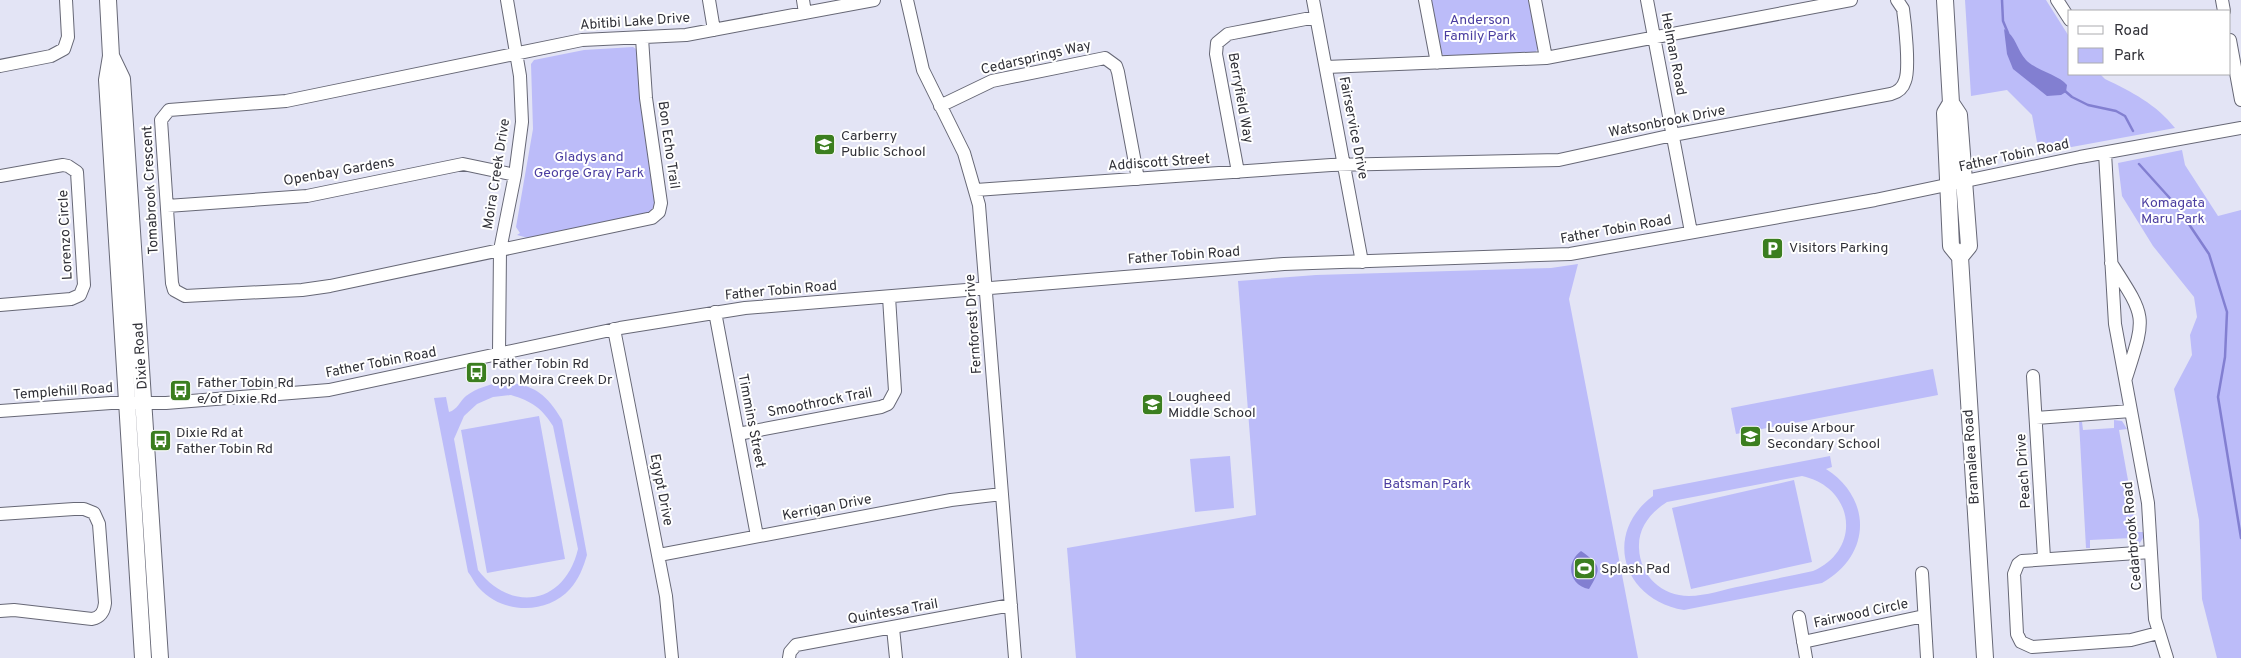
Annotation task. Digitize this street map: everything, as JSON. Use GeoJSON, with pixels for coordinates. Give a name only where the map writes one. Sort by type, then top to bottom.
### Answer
{"type":"FeatureCollection","features":[{"type":"Feature","properties":{"kind":"main road","name":"Dixie Road"},"geometry":{"type":"LineString","coordinates":[[108,0],[111,56],[107,80],[144,658]]}},
{"type":"Feature","properties":{"kind":"main road","name":"Bramalea Road"},"geometry":{"type":"LineString","coordinates":[[1945,0],[1951,103],[1945,113],[1956,184],[1951,246],[1960,256],[1985,658]]}},
{"type":"Feature","properties":{"kind":"main road","name":"Dixie Road"},"geometry":{"type":"LineString","coordinates":[[111,56],[122,79],[160,658]]}},
{"type":"Feature","properties":{"kind":"street"},"geometry":{"type":"LineString","coordinates":[[0,66],[51,56],[64,49],[68,37],[66,0]]}},
{"type":"Feature","properties":{"kind":"street","name":"Moira Creek Drive"},"geometry":{"type":"LineString","coordinates":[[499,353],[500,250],[515,175],[522,117],[521,84],[507,0]]}},
{"type":"Feature","properties":{"kind":"street"},"geometry":{"type":"LineString","coordinates":[[708,0],[714,30]]}},
{"type":"Feature","properties":{"kind":"street","name":"Abitibi Lake Drive"},"geometry":{"type":"LineString","coordinates":[[517,54],[582,40],[686,35],[714,30],[804,6],[874,0]]}},
{"type":"Feature","properties":{"kind":"street","name":"Fernforest Drive"},"geometry":{"type":"LineString","coordinates":[[907,0],[920,61],[961,147],[976,190],[982,226],[1015,658]]}},
{"type":"Feature","properties":{"kind":"street","name":"Fairservice Drive"},"geometry":{"type":"LineString","coordinates":[[1313,0],[1362,262]]}},
{"type":"Feature","properties":{"kind":"street"},"geometry":{"type":"LineString","coordinates":[[1425,0],[1437,63]]}},
{"type":"Feature","properties":{"kind":"street"},"geometry":{"type":"LineString","coordinates":[[1535,0],[1546,58]]}},
{"type":"Feature","properties":{"kind":"street","name":"Helman Road"},"geometry":{"type":"LineString","coordinates":[[1647,0],[1691,232]]}},
{"type":"Feature","properties":{"kind":"street"},"geometry":{"type":"LineString","coordinates":[[1326,66],[1546,58],[1851,0]]}},
{"type":"Feature","properties":{"kind":"street","name":"Watsonbrook Drive"},"geometry":{"type":"LineString","coordinates":[[1344,165],[1558,160],[1673,135],[1898,92],[1904,84],[1907,72],[1903,9],[1898,0]]}},
{"type":"Feature","properties":{"kind":"street"},"geometry":{"type":"LineString","coordinates":[[2057,0],[2068,17]]}},
{"type":"Feature","properties":{"kind":"street","name":"Berryfield Way"},"geometry":{"type":"LineString","coordinates":[[1238,172],[1216,54],[1217,43],[1228,34],[1316,17]]}},
{"type":"Feature","properties":{"kind":"street","name":"Bon Echo Trail"},"geometry":{"type":"LineString","coordinates":[[500,250],[647,220],[659,212],[661,203],[646,98],[642,38]]}},
{"type":"Feature","properties":{"kind":"street"},"geometry":{"type":"LineString","coordinates":[[2231,45],[2241,100]]}},
{"type":"Feature","properties":{"kind":"street","name":"Tomabrook Crescent"},"geometry":{"type":"LineString","coordinates":[[500,250],[315,288],[185,296],[174,290],[172,283],[161,120],[169,110],[286,101],[517,54]]}},
{"type":"Feature","properties":{"kind":"street","name":"Cedarsprings Way"},"geometry":{"type":"LineString","coordinates":[[940,106],[992,81],[1105,58],[1116,66],[1118,72],[1138,179]]}},
{"type":"Feature","properties":{"kind":"street","name":"Father Tobin Road"},"geometry":{"type":"LineString","coordinates":[[127,403],[268,396],[329,390],[614,329],[715,312],[1275,265],[1570,254],[1956,184],[2241,128]]}},
{"type":"Feature","properties":{"kind":"street","name":"Cedarbrook Road"},"geometry":{"type":"LineString","coordinates":[[2105,154],[2114,324],[2148,503],[2155,619],[2167,658]]}},
{"type":"Feature","properties":{"kind":"street","name":"Openbay Gardens"},"geometry":{"type":"LineString","coordinates":[[166,206],[307,196],[463,164],[515,175]]}},
{"type":"Feature","properties":{"kind":"street","name":"Lorenzo Circle"},"geometry":{"type":"LineString","coordinates":[[0,176],[63,165],[76,172],[84,285],[80,295],[71,299],[0,304]]}},
{"type":"Feature","properties":{"kind":"street","name":"Addiscott Street"},"geometry":{"type":"LineString","coordinates":[[976,190],[1344,165]]}},
{"type":"Feature","properties":{"kind":"street","name":"Cedarbrook Road"},"geometry":{"type":"LineString","coordinates":[[2110,262],[2135,300],[2141,318],[2140,335],[2125,380]]}},
{"type":"Feature","properties":{"kind":"street","name":"Smoothrock Trail"},"geometry":{"type":"LineString","coordinates":[[738,434],[881,407],[888,404],[895,391],[889,297]]}},
{"type":"Feature","properties":{"kind":"street","name":"Timmins Street"},"geometry":{"type":"LineString","coordinates":[[715,312],[757,536]]}},
{"type":"Feature","properties":{"kind":"street","name":"Egypt Drive"},"geometry":{"type":"LineString","coordinates":[[614,329],[666,596],[669,657]]}},
{"type":"Feature","properties":{"kind":"street"},"geometry":{"type":"LineString","coordinates":[[2033,376],[2036,418]]}},
{"type":"Feature","properties":{"kind":"street","name":"Templehill Road"},"geometry":{"type":"LineString","coordinates":[[0,411],[127,403]]}},
{"type":"Feature","properties":{"kind":"street","name":"Peach Drive"},"geometry":{"type":"LineString","coordinates":[[2044,558],[2036,418],[2131,411]]}},
{"type":"Feature","properties":{"kind":"street","name":"Kerrigan Drive"},"geometry":{"type":"LineString","coordinates":[[659,555],[951,500],[1002,494]]}},
{"type":"Feature","properties":{"kind":"street"},"geometry":{"type":"LineString","coordinates":[[0,514],[79,509],[94,513],[99,524],[105,603],[104,611],[92,619],[14,610],[0,611]]}},
{"type":"Feature","properties":{"kind":"street"},"geometry":{"type":"LineString","coordinates":[[2151,552],[2022,561],[2015,569],[2017,634],[2021,642],[2028,646],[2052,652],[2131,640],[2158,633]]}},
{"type":"Feature","properties":{"kind":"street","name":"Fairwood Circle"},"geometry":{"type":"LineString","coordinates":[[1922,573],[1927,658]]}},
{"type":"Feature","properties":{"kind":"street","name":"Quintessa Trail"},"geometry":{"type":"LineString","coordinates":[[789,658],[790,652],[796,645],[1011,605]]}},
{"type":"Feature","properties":{"kind":"street","name":"Fairwood Circle"},"geometry":{"type":"LineString","coordinates":[[1803,642],[1924,616]]}},
{"type":"Feature","properties":{"kind":"street","name":"Fairwood Circle"},"geometry":{"type":"LineString","coordinates":[[1799,617],[1806,658]]}},
{"type":"Feature","properties":{"kind":"street"},"geometry":{"type":"LineString","coordinates":[[893,628],[896,658]]}},
{"type":"Feature","properties":{"kind":"green space","name":"Anderson Family Park"},"geometry":{"type":"Polygon","coordinates":[[[1430,0],[1530,0],[1538,48],[1535,53],[1446,57],[1441,53],[1430,0]]]}},
{"type":"Feature","properties":{"kind":"green space"},"geometry":{"type":"Polygon","coordinates":[[[1965,0],[2046,0],[2068,35],[2068,75],[2101,75],[2152,105],[2175,128],[2039,153],[2032,115],[2007,90],[1971,96],[1965,0]]]}},
{"type":"Feature","properties":{"kind":"green space","name":"Gladys and George Gray Park"},"geometry":{"type":"Polygon","coordinates":[[[633,47],[638,53],[655,199],[654,207],[649,213],[528,238],[517,235],[520,233],[516,227],[533,129],[531,64],[534,60],[584,50],[633,47]]]}},
{"type":"Feature","properties":{"kind":"green space","name":"Komagata Maru Park"},"geometry":{"type":"Polygon","coordinates":[[[2182,150],[2185,165],[2218,216],[2241,210],[2241,658],[2217,658],[2202,599],[2199,520],[2174,389],[2192,355],[2190,335],[2197,317],[2194,297],[2153,246],[2122,196],[2118,163],[2182,150]]]}},
{"type":"Feature","properties":{"kind":"green space","name":"Batsman Park"},"geometry":{"type":"Polygon","coordinates":[[[1578,264],[1569,299],[1638,658],[1076,658],[1067,548],[1256,515],[1238,281],[1316,275],[1551,268],[1578,264]]]}},
{"type":"Feature","properties":{"kind":"green space"},"geometry":{"type":"Polygon","coordinates":[[[1933,369],[1938,395],[1736,434],[1731,408],[1933,369]]]}},
{"type":"Feature","properties":{"kind":"green space"},"geometry":{"type":"Polygon","coordinates":[[[501,382],[522,385],[537,392],[550,403],[562,420],[587,555],[576,581],[570,589],[549,603],[537,607],[512,607],[500,603],[489,597],[479,588],[468,572],[434,398],[446,397],[449,412],[470,393],[501,382]],[[511,395],[493,397],[477,404],[464,416],[454,439],[478,570],[492,584],[506,593],[521,597],[536,597],[550,591],[562,582],[571,567],[578,549],[553,426],[545,414],[518,397],[511,395]]]}},
{"type":"Feature","properties":{"kind":"green space"},"geometry":{"type":"Polygon","coordinates":[[[539,416],[565,559],[487,573],[461,430],[539,416]]]}},
{"type":"Feature","properties":{"kind":"green space"},"geometry":{"type":"Polygon","coordinates":[[[2114,420],[2122,421],[2127,429],[2119,430],[2133,508],[2135,532],[2143,532],[2143,538],[2139,544],[2133,546],[2132,538],[2090,540],[2090,548],[2086,548],[2079,422],[2082,422],[2083,430],[2114,428],[2114,420]]]}},
{"type":"Feature","properties":{"kind":"green space"},"geometry":{"type":"Polygon","coordinates":[[[1230,456],[1234,508],[1195,512],[1190,459],[1230,456]]]}},
{"type":"Feature","properties":{"kind":"green space"},"geometry":{"type":"Polygon","coordinates":[[[1830,456],[1832,467],[1826,469],[1841,481],[1852,496],[1858,511],[1860,527],[1857,543],[1850,558],[1838,572],[1822,583],[1684,610],[1663,604],[1646,593],[1634,580],[1626,564],[1624,546],[1628,528],[1637,511],[1653,496],[1653,490],[1830,456]],[[1802,476],[1667,502],[1650,516],[1643,528],[1639,548],[1643,567],[1654,583],[1670,592],[1689,596],[1709,594],[1813,571],[1829,561],[1840,548],[1845,534],[1846,519],[1842,505],[1833,492],[1819,482],[1802,476]]]}},
{"type":"Feature","properties":{"kind":"green space"},"geometry":{"type":"Polygon","coordinates":[[[1794,480],[1812,562],[1691,589],[1672,508],[1794,480]]]}},
{"type":"Feature","properties":{"kind":"shaded area"},"geometry":{"type":"Polygon","coordinates":[[[2004,29],[2014,39],[2026,60],[2067,85],[2066,92],[2061,95],[2047,96],[2013,69],[2007,54],[2004,29]]]}},
{"type":"Feature","properties":{"kind":"shaded area","name":"Splash Pad"},"geometry":{"type":"Polygon","coordinates":[[[1581,551],[1593,560],[1597,567],[1596,576],[1589,589],[1577,583],[1571,573],[1573,561],[1581,551]]]}},
{"type":"Feature","properties":{"kind":"waterway"},"geometry":{"type":"LineString","coordinates":[[2002,0],[2003,21],[2008,33]]}},
{"type":"Feature","properties":{"kind":"waterway"},"geometry":{"type":"LineString","coordinates":[[2065,91],[2088,105],[2116,111],[2125,116],[2133,131]]}},
{"type":"Feature","properties":{"kind":"waterway"},"geometry":{"type":"LineString","coordinates":[[2139,164],[2176,205],[2209,254],[2227,312],[2225,357],[2218,397],[2241,538]]}},
{"type":"Feature","properties":{"kind":"place","name":"Carberry Public School"},"geometry":{"type":"Point","coordinates":[825,144]}},
{"type":"Feature","properties":{"kind":"place","name":"Visitors Parking"},"geometry":{"type":"Point","coordinates":[1773,248]}},
{"type":"Feature","properties":{"kind":"place","name":"Father Tobin Rd opp Moira Creek Dr"},"geometry":{"type":"Point","coordinates":[476,372]}},
{"type":"Feature","properties":{"kind":"place","name":"Father Tobin Rd e/of Dixie Rd"},"geometry":{"type":"Point","coordinates":[181,391]}},
{"type":"Feature","properties":{"kind":"place","name":"Lougheed Middle School"},"geometry":{"type":"Point","coordinates":[1152,405]}},
{"type":"Feature","properties":{"kind":"place","name":"Louise Arbour Secondary School"},"geometry":{"type":"Point","coordinates":[1751,436]}},
{"type":"Feature","properties":{"kind":"place","name":"Dixie Rd at Father Tobin Rd"},"geometry":{"type":"Point","coordinates":[160,441]}},
{"type":"Feature","properties":{"kind":"place","name":"Splash Pad"},"geometry":{"type":"Point","coordinates":[1585,569]}}]}
